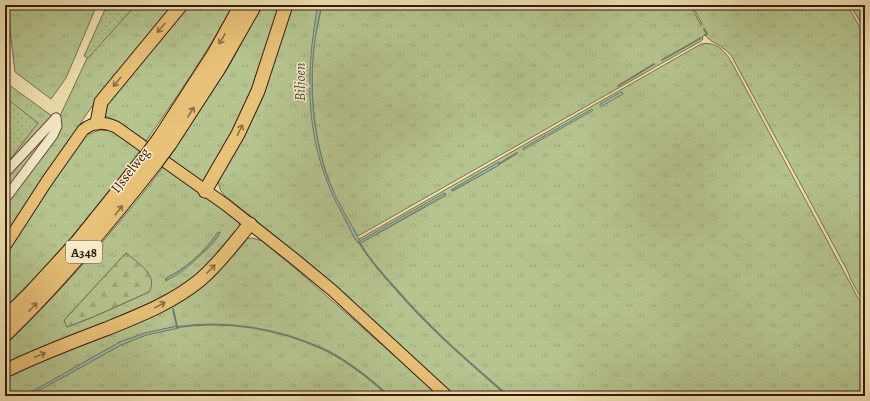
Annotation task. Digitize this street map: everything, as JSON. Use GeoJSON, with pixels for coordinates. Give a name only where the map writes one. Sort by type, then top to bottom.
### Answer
{"type":"FeatureCollection","features":[{"type":"Feature","properties":{"kind":"highway"},"geometry":{"type":"LineString","coordinates":[[97,123],[101,102],[181,5]]}},
{"type":"Feature","properties":{"kind":"highway","name":"IJsselweg"},"geometry":{"type":"LineString","coordinates":[[165,140],[241,5]]}},
{"type":"Feature","properties":{"kind":"highway","name":"IJsselweg"},"geometry":{"type":"LineString","coordinates":[[5,335],[56,282],[111,221],[151,159],[218,70],[255,5]]}},
{"type":"Feature","properties":{"kind":"highway"},"geometry":{"type":"LineString","coordinates":[[205,190],[238,134],[258,91],[286,5]]}},
{"type":"Feature","properties":{"kind":"highway","name":"IJsselweg"},"geometry":{"type":"LineString","coordinates":[[5,318],[33,290],[151,159]]}},
{"type":"Feature","properties":{"kind":"highway"},"geometry":{"type":"LineString","coordinates":[[5,371],[35,357],[148,312],[181,294],[211,270],[250,224]]}},
{"type":"Feature","properties":{"kind":"main road"},"geometry":{"type":"LineString","coordinates":[[5,246],[47,181],[83,130],[89,125],[106,123],[116,127],[250,224],[332,290],[447,396]]}},
{"type":"Feature","properties":{"kind":"street"},"geometry":{"type":"LineString","coordinates":[[5,173],[56,118],[57,126],[53,135],[5,199]]}},
{"type":"Feature","properties":{"kind":"green space"},"geometry":{"type":"Polygon","coordinates":[[[7,5],[97,5],[66,78],[51,99],[15,72],[7,5]]]}},
{"type":"Feature","properties":{"kind":"green space"},"geometry":{"type":"Polygon","coordinates":[[[107,5],[136,5],[88,58],[84,56],[107,5]]]}},
{"type":"Feature","properties":{"kind":"green space"},"geometry":{"type":"Polygon","coordinates":[[[112,5],[176,5],[109,83],[86,115],[5,238],[5,205],[29,173],[61,124],[60,116],[112,5]]]}},
{"type":"Feature","properties":{"kind":"green space"},"geometry":{"type":"Polygon","coordinates":[[[187,5],[233,5],[213,40],[146,141],[115,120],[105,116],[104,103],[187,5]]]}},
{"type":"Feature","properties":{"kind":"green space"},"geometry":{"type":"Polygon","coordinates":[[[262,5],[283,5],[247,110],[204,180],[199,181],[168,159],[229,66],[262,5]]]}},
{"type":"Feature","properties":{"kind":"green space"},"geometry":{"type":"Polygon","coordinates":[[[290,5],[318,5],[311,59],[310,86],[311,112],[315,138],[321,164],[330,189],[352,234],[359,244],[445,196],[445,193],[360,241],[359,239],[701,44],[711,44],[720,48],[732,63],[865,311],[865,385],[855,396],[454,396],[386,335],[350,298],[303,258],[224,195],[219,185],[219,174],[290,5]],[[499,162],[451,190],[453,191],[499,165],[499,162]]]}},
{"type":"Feature","properties":{"kind":"green space"},"geometry":{"type":"Polygon","coordinates":[[[322,5],[690,5],[701,25],[702,24],[692,5],[847,5],[865,36],[865,305],[731,55],[705,35],[702,37],[703,39],[701,41],[358,236],[340,206],[330,183],[318,143],[312,80],[315,38],[322,5]]]}},
{"type":"Feature","properties":{"kind":"green space"},"geometry":{"type":"Polygon","coordinates":[[[850,5],[865,5],[865,30],[850,5]]]}},
{"type":"Feature","properties":{"kind":"green space"},"geometry":{"type":"Polygon","coordinates":[[[5,27],[9,60],[5,60],[5,27]]]}},
{"type":"Feature","properties":{"kind":"green space"},"geometry":{"type":"Polygon","coordinates":[[[5,82],[52,116],[5,170],[5,82]]]}},
{"type":"Feature","properties":{"kind":"green space"},"geometry":{"type":"Polygon","coordinates":[[[5,97],[38,123],[5,166],[5,97]]]}},
{"type":"Feature","properties":{"kind":"green space"},"geometry":{"type":"Polygon","coordinates":[[[54,124],[53,128],[5,194],[5,176],[54,124]]]}},
{"type":"Feature","properties":{"kind":"green space"},"geometry":{"type":"Polygon","coordinates":[[[100,130],[113,131],[141,149],[76,232],[5,308],[5,254],[36,205],[86,135],[100,130]]]}},
{"type":"Feature","properties":{"kind":"green space"},"geometry":{"type":"Polygon","coordinates":[[[164,166],[239,222],[240,228],[206,270],[169,297],[5,368],[5,345],[89,258],[125,216],[164,166]],[[220,232],[217,233],[194,259],[180,270],[166,278],[166,281],[211,246],[220,232]],[[126,253],[68,316],[67,327],[149,292],[147,271],[126,253]]]}},
{"type":"Feature","properties":{"kind":"green space"},"geometry":{"type":"Polygon","coordinates":[[[253,238],[262,241],[295,268],[440,396],[29,396],[121,345],[146,335],[178,328],[178,326],[145,333],[120,342],[24,396],[5,396],[5,376],[151,314],[243,239],[253,238]]]}},
{"type":"Feature","properties":{"kind":"green space"},"geometry":{"type":"Polygon","coordinates":[[[126,253],[141,265],[149,275],[151,286],[149,292],[67,327],[64,321],[126,253]]]}},
{"type":"Feature","properties":{"kind":"shaded area"},"geometry":{"type":"Polygon","coordinates":[[[318,5],[322,5],[317,26],[312,70],[312,92],[317,137],[328,179],[339,203],[360,241],[444,193],[446,194],[359,244],[352,234],[330,190],[321,164],[315,139],[311,113],[310,86],[313,33],[318,5]]]}},
{"type":"Feature","properties":{"kind":"shaded area"},"geometry":{"type":"Polygon","coordinates":[[[621,92],[623,94],[600,106],[600,104],[621,92]]]}},
{"type":"Feature","properties":{"kind":"shaded area"},"geometry":{"type":"Polygon","coordinates":[[[592,109],[592,111],[523,150],[523,148],[592,109]]]}},
{"type":"Feature","properties":{"kind":"shaded area"},"geometry":{"type":"Polygon","coordinates":[[[499,162],[499,165],[452,191],[451,190],[499,162]]]}},
{"type":"Feature","properties":{"kind":"shaded area"},"geometry":{"type":"Polygon","coordinates":[[[219,232],[219,234],[202,254],[187,268],[172,278],[165,280],[195,259],[219,232]]]}},
{"type":"Feature","properties":{"kind":"shaded area"},"geometry":{"type":"Polygon","coordinates":[[[178,326],[179,328],[146,335],[121,345],[29,396],[24,396],[120,342],[145,333],[178,326]]]}},
{"type":"Feature","properties":{"kind":"waterway"},"geometry":{"type":"LineString","coordinates":[[704,29],[707,34],[705,35]]}},
{"type":"Feature","properties":{"kind":"waterway"},"geometry":{"type":"LineString","coordinates":[[662,60],[701,38]]}},
{"type":"Feature","properties":{"kind":"waterway"},"geometry":{"type":"LineString","coordinates":[[618,86],[654,64]]}},
{"type":"Feature","properties":{"kind":"waterway"},"geometry":{"type":"LineString","coordinates":[[499,164],[517,153]]}},
{"type":"Feature","properties":{"kind":"waterway"},"geometry":{"type":"LineString","coordinates":[[359,242],[381,272],[408,303],[450,344],[508,396]]}},
{"type":"Feature","properties":{"kind":"waterway"},"geometry":{"type":"LineString","coordinates":[[173,309],[177,327]]}},
{"type":"Feature","properties":{"kind":"waterway"},"geometry":{"type":"LineString","coordinates":[[177,327],[195,325],[232,325],[250,327],[287,335],[330,352],[348,363],[389,396]]}},
{"type":"Feature","properties":{"kind":"railway"},"geometry":{"type":"LineString","coordinates":[[861,396],[865,392]]}},
{"type":"Feature","properties":{"kind":"water label","name":"Biljoen"},"geometry":{"type":"Point","coordinates":[300,82]}}]}
